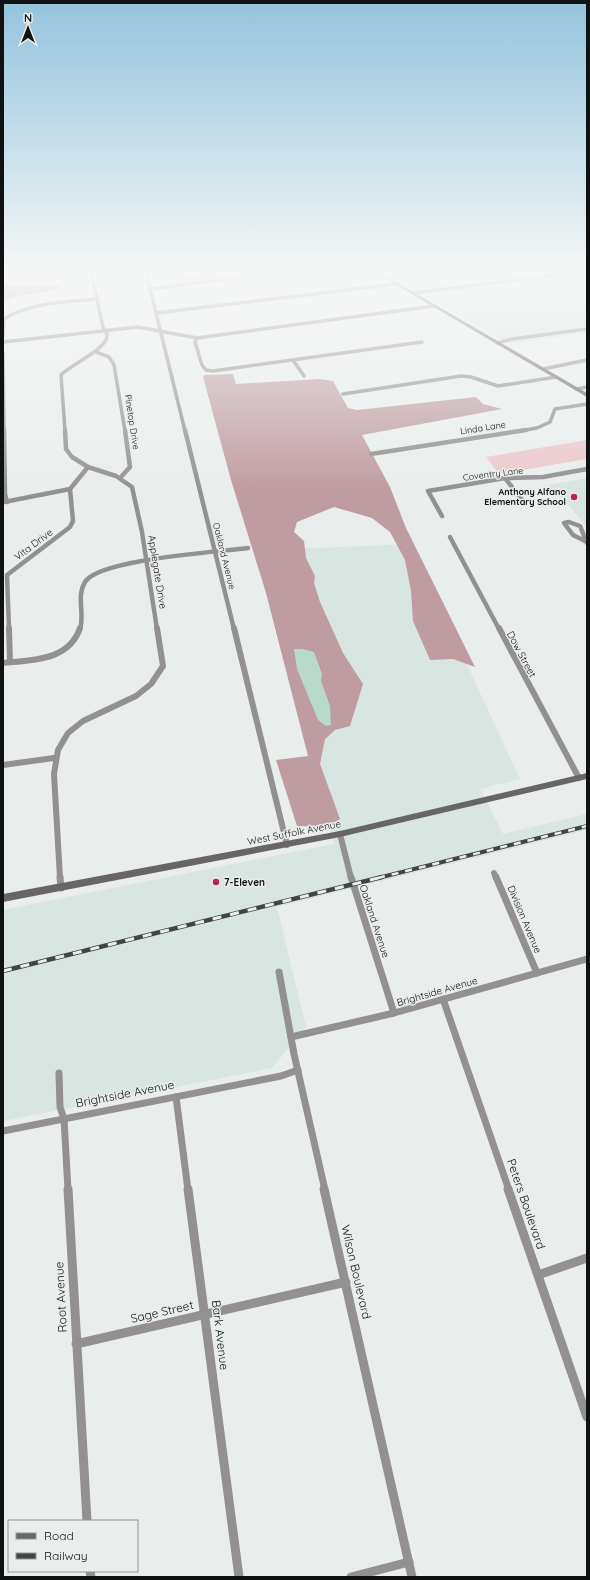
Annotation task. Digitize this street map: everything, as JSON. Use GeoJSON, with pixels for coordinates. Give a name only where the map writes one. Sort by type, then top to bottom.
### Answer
{"type":"FeatureCollection","features":[{"type":"Feature","properties":{"kind":"main road"},"geometry":{"type":"LineString","coordinates":[[502,346],[587,396]]}},
{"type":"Feature","properties":{"kind":"main road","name":"West Suffolk Avenue"},"geometry":{"type":"LineString","coordinates":[[3,898],[340,834],[583,777]]}},
{"type":"Feature","properties":{"kind":"street","name":"Applegate Drive"},"geometry":{"type":"LineString","coordinates":[[61,888],[54,758],[60,742],[70,730],[85,719],[132,699],[146,690],[158,677],[163,666],[135,495],[132,487],[120,478],[88,467],[70,456],[66,449],[60,375],[68,366],[96,352],[102,346]]}},
{"type":"Feature","properties":{"kind":"street","name":"Oakland Avenue"},"geometry":{"type":"LineString","coordinates":[[164,346],[287,845]]}},
{"type":"Feature","properties":{"kind":"street"},"geometry":{"type":"LineString","coordinates":[[197,346],[202,365],[206,370],[294,360],[395,346]]}},
{"type":"Feature","properties":{"kind":"street","name":"Pinetop Drive"},"geometry":{"type":"LineString","coordinates":[[96,352],[108,356],[114,365],[130,467],[120,478]]}},
{"type":"Feature","properties":{"kind":"street"},"geometry":{"type":"LineString","coordinates":[[3,353],[5,502],[70,489],[88,467]]}},
{"type":"Feature","properties":{"kind":"street"},"geometry":{"type":"LineString","coordinates":[[294,360],[304,376]]}},
{"type":"Feature","properties":{"kind":"street"},"geometry":{"type":"LineString","coordinates":[[543,369],[587,360]]}},
{"type":"Feature","properties":{"kind":"street"},"geometry":{"type":"LineString","coordinates":[[343,394],[467,375],[490,386],[556,377]]}},
{"type":"Feature","properties":{"kind":"street"},"geometry":{"type":"LineString","coordinates":[[576,389],[587,387]]}},
{"type":"Feature","properties":{"kind":"street","name":"Linda Lane"},"geometry":{"type":"LineString","coordinates":[[371,454],[537,428],[550,422],[555,409],[587,404]]}},
{"type":"Feature","properties":{"kind":"street","name":"Coventry Lane"},"geometry":{"type":"LineString","coordinates":[[442,516],[428,491],[505,478],[543,477],[587,469]]}},
{"type":"Feature","properties":{"kind":"street"},"geometry":{"type":"LineString","coordinates":[[505,478],[523,502]]}},
{"type":"Feature","properties":{"kind":"street","name":"Vita Drive"},"geometry":{"type":"LineString","coordinates":[[10,662],[5,575],[70,527],[73,521],[70,489]]}},
{"type":"Feature","properties":{"kind":"street"},"geometry":{"type":"LineString","coordinates":[[573,522],[580,526],[586,542],[568,531],[564,523],[573,522]]}},
{"type":"Feature","properties":{"kind":"street","name":"Dow Street"},"geometry":{"type":"LineString","coordinates":[[450,537],[583,777]]}},
{"type":"Feature","properties":{"kind":"street"},"geometry":{"type":"LineString","coordinates":[[3,663],[51,656],[65,650],[75,641],[81,632],[82,622],[79,594],[81,586],[96,572],[107,567],[146,560],[248,548]]}},
{"type":"Feature","properties":{"kind":"street"},"geometry":{"type":"LineString","coordinates":[[3,765],[54,758]]}},
{"type":"Feature","properties":{"kind":"street","name":"Oakland Avenue"},"geometry":{"type":"LineString","coordinates":[[340,834],[352,880],[394,1013]]}},
{"type":"Feature","properties":{"kind":"street","name":"Division Avenue"},"geometry":{"type":"LineString","coordinates":[[494,873],[537,973]]}},
{"type":"Feature","properties":{"kind":"street","name":"Brightside Avenue"},"geometry":{"type":"LineString","coordinates":[[291,1037],[394,1013],[587,959]]}},
{"type":"Feature","properties":{"kind":"street","name":"Wilson Boulevard"},"geometry":{"type":"LineString","coordinates":[[279,972],[298,1070],[412,1577]]}},
{"type":"Feature","properties":{"kind":"street","name":"Peters Boulevard"},"geometry":{"type":"LineString","coordinates":[[443,999],[587,1417]]}},
{"type":"Feature","properties":{"kind":"street","name":"Brightside Avenue"},"geometry":{"type":"LineString","coordinates":[[3,1131],[281,1076],[298,1070]]}},
{"type":"Feature","properties":{"kind":"street","name":"Root Avenue"},"geometry":{"type":"LineString","coordinates":[[59,1073],[60,1107],[64,1119],[87,1520]]}},
{"type":"Feature","properties":{"kind":"street","name":"Bark Avenue"},"geometry":{"type":"LineString","coordinates":[[176,1096],[239,1577]]}},
{"type":"Feature","properties":{"kind":"street"},"geometry":{"type":"LineString","coordinates":[[538,1275],[587,1258]]}},
{"type":"Feature","properties":{"kind":"street","name":"Sage Street"},"geometry":{"type":"LineString","coordinates":[[76,1344],[346,1282]]}},
{"type":"Feature","properties":{"kind":"street"},"geometry":{"type":"LineString","coordinates":[[351,1577],[409,1562]]}},
{"type":"Feature","properties":{"kind":"shaded area"},"geometry":{"type":"Polygon","coordinates":[[[233,374],[236,384],[320,379],[333,381],[348,408],[357,410],[476,397],[483,404],[502,409],[362,435],[390,487],[406,528],[475,667],[453,659],[430,660],[413,621],[411,591],[405,560],[390,532],[372,518],[334,507],[297,522],[294,532],[304,541],[306,558],[315,576],[314,583],[320,602],[343,653],[363,684],[350,726],[335,730],[325,739],[320,764],[340,819],[329,827],[297,826],[276,760],[308,756],[266,593],[231,480],[203,377],[205,375],[233,374]]]}},
{"type":"Feature","properties":{"kind":"shaded area"},"geometry":{"type":"Polygon","coordinates":[[[587,440],[587,459],[499,474],[486,457],[587,440]]]}},
{"type":"Feature","properties":{"kind":"shaded area","name":"Anthony Alfano Elementary School"},"geometry":{"type":"Polygon","coordinates":[[[587,478],[587,528],[573,510],[548,485],[587,478]]]}},
{"type":"Feature","properties":{"kind":"shaded area"},"geometry":{"type":"Polygon","coordinates":[[[411,544],[520,779],[480,789],[503,834],[587,814],[587,830],[277,907],[306,1027],[272,1068],[3,1121],[3,910],[334,844],[302,727],[294,549],[411,544]]]}},
{"type":"Feature","properties":{"kind":"shaded area"},"geometry":{"type":"Polygon","coordinates":[[[294,649],[303,649],[314,652],[322,674],[321,681],[330,706],[331,725],[326,726],[318,720],[297,669],[294,649]]]}},
{"type":"Feature","properties":{"kind":"railway"},"geometry":{"type":"LineString","coordinates":[[378,878],[587,826]]}},
{"type":"Feature","properties":{"kind":"railway"},"geometry":{"type":"LineString","coordinates":[[3,971],[382,877]]}},
{"type":"Feature","properties":{"kind":"place","name":"Anthony Alfano Elementary School"},"geometry":{"type":"Point","coordinates":[574,497]}},
{"type":"Feature","properties":{"kind":"place","name":"7-Eleven"},"geometry":{"type":"Point","coordinates":[216,882]}}]}
